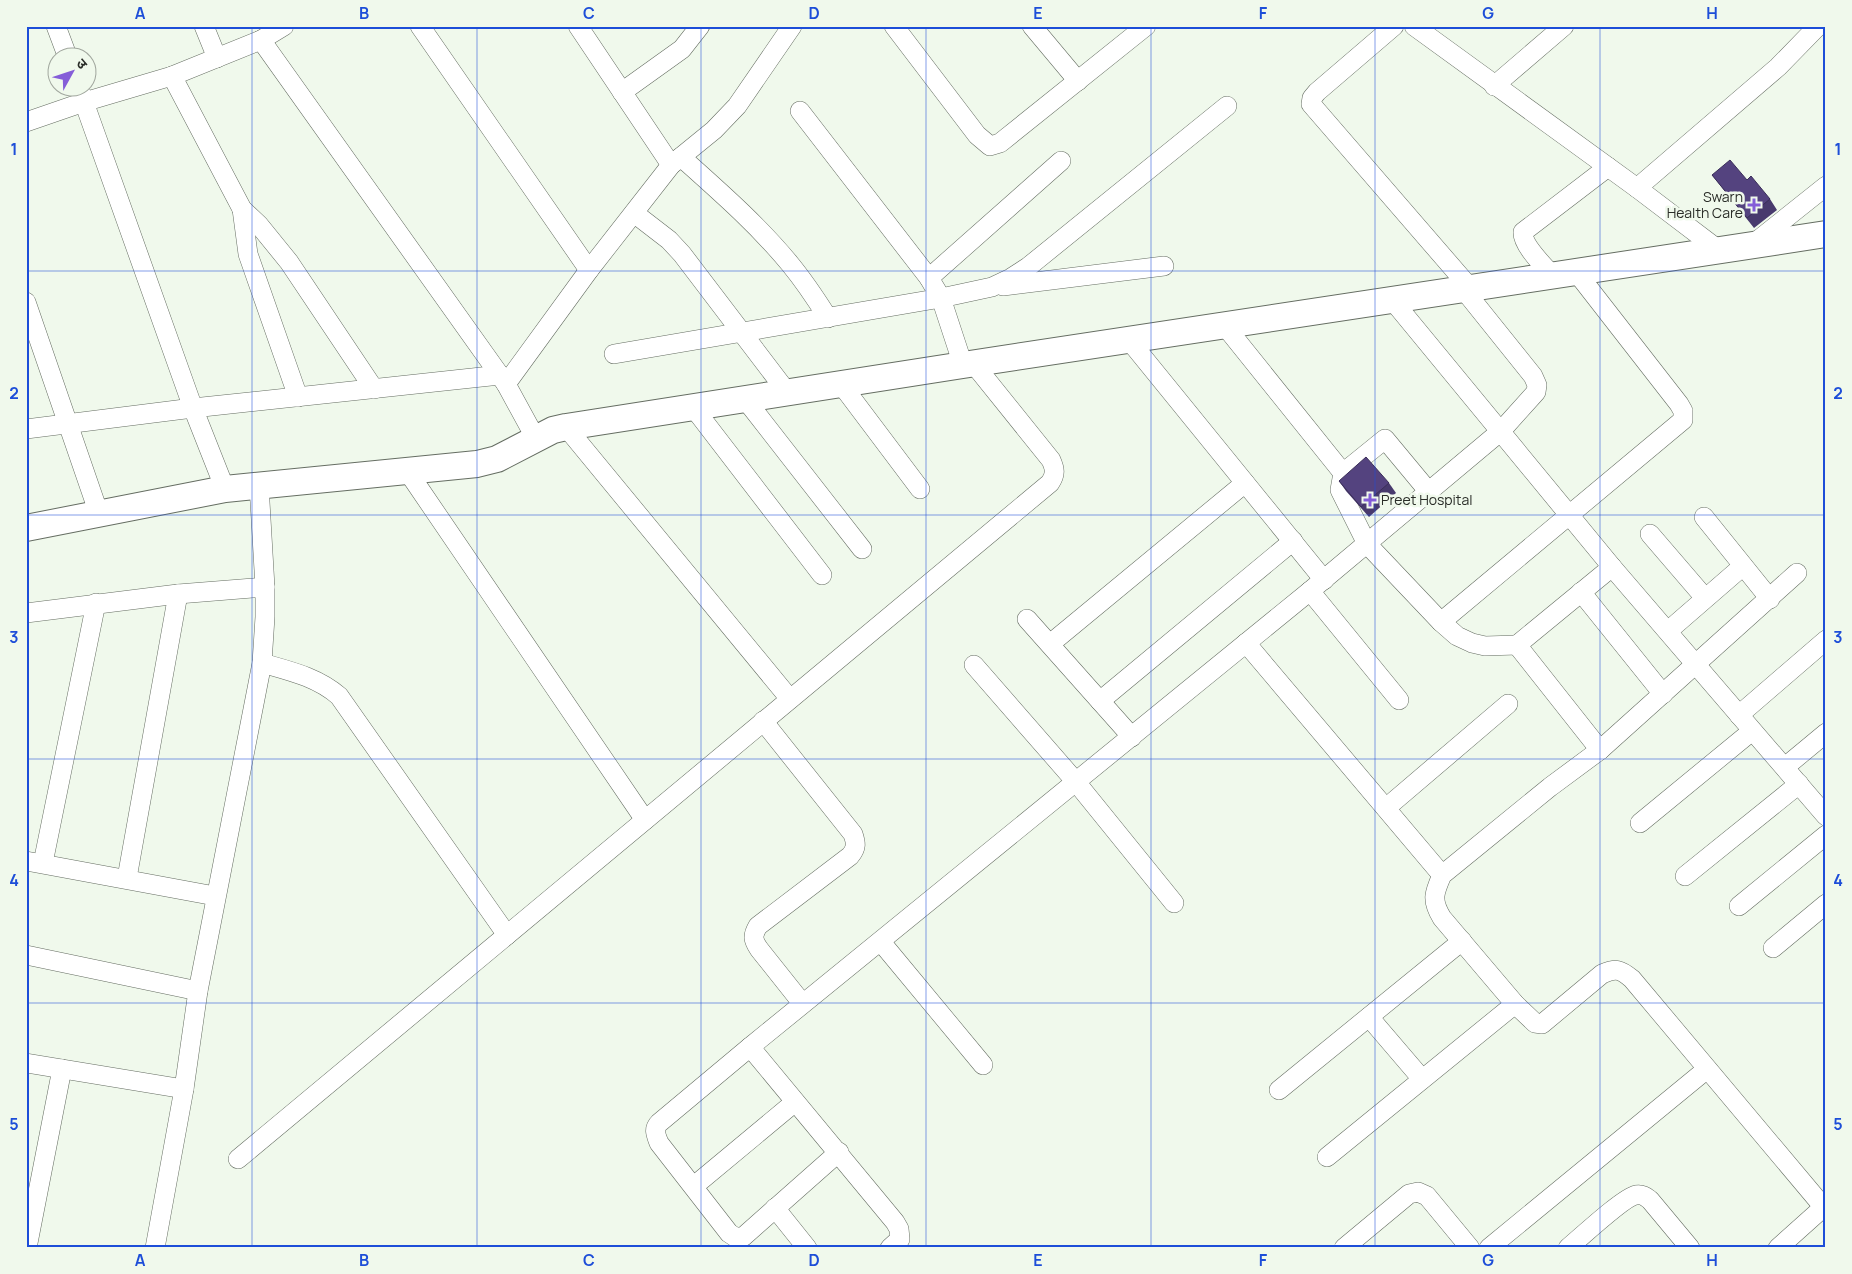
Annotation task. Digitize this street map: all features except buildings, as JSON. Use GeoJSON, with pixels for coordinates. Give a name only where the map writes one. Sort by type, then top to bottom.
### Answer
{"type":"FeatureCollection","features":[{"type":"Feature","properties":{"kind":"street"},"geometry":{"type":"LineString","coordinates":[[56,26],[64,48]]}},
{"type":"Feature","properties":{"kind":"street"},"geometry":{"type":"LineString","coordinates":[[204,26],[218,58]]}},
{"type":"Feature","properties":{"kind":"street"},"geometry":{"type":"LineString","coordinates":[[98,92],[172,76],[261,40],[284,26]]}},
{"type":"Feature","properties":{"kind":"street"},"geometry":{"type":"LineString","coordinates":[[420,26],[589,270]]}},
{"type":"Feature","properties":{"kind":"street"},"geometry":{"type":"LineString","coordinates":[[578,26],[622,92],[676,161],[738,208],[775,246],[804,282],[828,318]]}},
{"type":"Feature","properties":{"kind":"street"},"geometry":{"type":"LineString","coordinates":[[622,92],[682,48],[700,26]]}},
{"type":"Feature","properties":{"kind":"street"},"geometry":{"type":"LineString","coordinates":[[26,429],[193,408],[374,389],[503,380],[676,161],[714,130],[737,106],[792,26]]}},
{"type":"Feature","properties":{"kind":"street"},"geometry":{"type":"LineString","coordinates":[[894,26],[977,135],[990,146],[1000,143],[1146,26]]}},
{"type":"Feature","properties":{"kind":"street"},"geometry":{"type":"LineString","coordinates":[[1032,26],[1078,81]]}},
{"type":"Feature","properties":{"kind":"street"},"geometry":{"type":"LineString","coordinates":[[839,1152],[743,1237],[735,1237],[729,1233],[659,1143],[655,1133],[656,1126],[802,1003],[880,942],[1367,544],[1500,431],[1530,401],[1536,392],[1537,385],[1533,376],[1467,289],[1311,104],[1312,98],[1317,92],[1394,26]]}},
{"type":"Feature","properties":{"kind":"street"},"geometry":{"type":"LineString","coordinates":[[1414,26],[1494,86],[1637,188],[1720,251]]}},
{"type":"Feature","properties":{"kind":"street"},"geometry":{"type":"LineString","coordinates":[[1494,86],[1564,26]]}},
{"type":"Feature","properties":{"kind":"street"},"geometry":{"type":"LineString","coordinates":[[1637,188],[1778,67],[1818,26]]}},
{"type":"Feature","properties":{"kind":"street"},"geometry":{"type":"LineString","coordinates":[[261,40],[503,380],[536,439]]}},
{"type":"Feature","properties":{"kind":"street"},"geometry":{"type":"LineString","coordinates":[[172,76],[242,209],[259,225],[289,262],[374,389]]}},
{"type":"Feature","properties":{"kind":"street"},"geometry":{"type":"LineString","coordinates":[[26,122],[76,98]]}},
{"type":"Feature","properties":{"kind":"street"},"geometry":{"type":"LineString","coordinates":[[83,98],[193,408],[225,489]]}},
{"type":"Feature","properties":{"kind":"street"},"geometry":{"type":"LineString","coordinates":[[992,287],[1028,268],[1227,106]]}},
{"type":"Feature","properties":{"kind":"street"},"geometry":{"type":"LineString","coordinates":[[238,1159],[1050,483],[1055,476],[1055,468],[1051,460],[968,364],[940,298],[929,278],[800,111]]}},
{"type":"Feature","properties":{"kind":"street"},"geometry":{"type":"LineString","coordinates":[[929,278],[1061,161]]}},
{"type":"Feature","properties":{"kind":"street"},"geometry":{"type":"LineString","coordinates":[[1441,622],[1683,420],[1683,411],[1679,404],[1565,274],[1526,245],[1522,238],[1523,232],[1608,167]]}},
{"type":"Feature","properties":{"kind":"street"},"geometry":{"type":"LineString","coordinates":[[1751,246],[1826,186]]}},
{"type":"Feature","properties":{"kind":"street"},"geometry":{"type":"LineString","coordinates":[[242,209],[248,254],[298,397]]}},
{"type":"Feature","properties":{"kind":"street"},"geometry":{"type":"LineString","coordinates":[[634,213],[668,240],[682,254],[787,392]]}},
{"type":"Feature","properties":{"kind":"street"},"geometry":{"type":"LineString","coordinates":[[26,528],[225,489],[477,464],[497,459],[553,430],[566,427],[1826,234]]}},
{"type":"Feature","properties":{"kind":"street"},"geometry":{"type":"LineString","coordinates":[[614,354],[828,318],[992,287],[1164,266]]}},
{"type":"Feature","properties":{"kind":"street"},"geometry":{"type":"LineString","coordinates":[[1393,301],[1612,567],[1826,815]]}},
{"type":"Feature","properties":{"kind":"street"},"geometry":{"type":"LineString","coordinates":[[27,307],[99,514]]}},
{"type":"Feature","properties":{"kind":"street"},"geometry":{"type":"LineString","coordinates":[[1225,326],[1343,473]]}},
{"type":"Feature","properties":{"kind":"street"},"geometry":{"type":"LineString","coordinates":[[1129,340],[1293,541],[1317,585],[1398,700]]}},
{"type":"Feature","properties":{"kind":"street"},"geometry":{"type":"LineString","coordinates":[[841,384],[920,489]]}},
{"type":"Feature","properties":{"kind":"street"},"geometry":{"type":"LineString","coordinates":[[745,399],[862,549]]}},
{"type":"Feature","properties":{"kind":"street"},"geometry":{"type":"LineString","coordinates":[[693,407],[822,575]]}},
{"type":"Feature","properties":{"kind":"street"},"geometry":{"type":"LineString","coordinates":[[566,427],[790,699]]}},
{"type":"Feature","properties":{"kind":"street"},"geometry":{"type":"LineString","coordinates":[[1428,492],[1385,439],[1343,473],[1340,490],[1367,544],[1441,622],[1457,636],[1472,643],[1485,646],[1517,645],[1612,567]]}},
{"type":"Feature","properties":{"kind":"street"},"geometry":{"type":"LineString","coordinates":[[408,472],[646,820]]}},
{"type":"Feature","properties":{"kind":"street"},"geometry":{"type":"LineString","coordinates":[[1050,644],[1245,482]]}},
{"type":"Feature","properties":{"kind":"street"},"geometry":{"type":"LineString","coordinates":[[155,1248],[184,1089],[198,991],[215,896],[262,663],[266,617],[259,485]]}},
{"type":"Feature","properties":{"kind":"street"},"geometry":{"type":"LineString","coordinates":[[1704,518],[1770,599]]}},
{"type":"Feature","properties":{"kind":"street"},"geometry":{"type":"LineString","coordinates":[[1650,534],[1705,598]]}},
{"type":"Feature","properties":{"kind":"street"},"geometry":{"type":"LineString","coordinates":[[1100,701],[1293,541]]}},
{"type":"Feature","properties":{"kind":"street"},"geometry":{"type":"LineString","coordinates":[[1668,630],[1743,566]]}},
{"type":"Feature","properties":{"kind":"street"},"geometry":{"type":"LineString","coordinates":[[1778,1248],[1825,1208],[1632,979],[1622,971],[1612,970],[1602,974],[1542,1024],[1535,1023],[1514,1004],[1436,907],[1435,890],[1442,875],[1550,786],[1600,750],[1797,573]]}},
{"type":"Feature","properties":{"kind":"street"},"geometry":{"type":"LineString","coordinates":[[26,613],[178,594],[265,587]]}},
{"type":"Feature","properties":{"kind":"street"},"geometry":{"type":"LineString","coordinates":[[1581,592],[1663,694]]}},
{"type":"Feature","properties":{"kind":"street"},"geometry":{"type":"LineString","coordinates":[[127,878],[178,594]]}},
{"type":"Feature","properties":{"kind":"street"},"geometry":{"type":"LineString","coordinates":[[96,604],[34,862],[215,896]]}},
{"type":"Feature","properties":{"kind":"street"},"geometry":{"type":"LineString","coordinates":[[1027,619],[1132,737]]}},
{"type":"Feature","properties":{"kind":"street"},"geometry":{"type":"LineString","coordinates":[[1738,715],[1826,640]]}},
{"type":"Feature","properties":{"kind":"street"},"geometry":{"type":"LineString","coordinates":[[1246,644],[1442,875]]}},
{"type":"Feature","properties":{"kind":"street"},"geometry":{"type":"LineString","coordinates":[[1517,645],[1600,750]]}},
{"type":"Feature","properties":{"kind":"street"},"geometry":{"type":"LineString","coordinates":[[262,663],[314,679],[339,696],[507,936]]}},
{"type":"Feature","properties":{"kind":"street"},"geometry":{"type":"LineString","coordinates":[[974,665],[1076,782],[1174,903]]}},
{"type":"Feature","properties":{"kind":"street"},"geometry":{"type":"LineString","coordinates":[[1386,808],[1508,704]]}},
{"type":"Feature","properties":{"kind":"street"},"geometry":{"type":"LineString","coordinates":[[763,721],[853,834],[856,842],[856,850],[850,856],[758,926],[753,934],[754,941],[759,949],[802,1003]]}},
{"type":"Feature","properties":{"kind":"street"},"geometry":{"type":"LineString","coordinates":[[1640,823],[1752,731]]}},
{"type":"Feature","properties":{"kind":"street"},"geometry":{"type":"LineString","coordinates":[[1785,767],[1826,733]]}},
{"type":"Feature","properties":{"kind":"street"},"geometry":{"type":"LineString","coordinates":[[1684,876],[1799,784]]}},
{"type":"Feature","properties":{"kind":"street"},"geometry":{"type":"LineString","coordinates":[[1739,906],[1826,835]]}},
{"type":"Feature","properties":{"kind":"street"},"geometry":{"type":"LineString","coordinates":[[1773,948],[1826,904]]}},
{"type":"Feature","properties":{"kind":"street"},"geometry":{"type":"LineString","coordinates":[[1279,1090],[1462,941]]}},
{"type":"Feature","properties":{"kind":"street"},"geometry":{"type":"LineString","coordinates":[[880,942],[983,1065]]}},
{"type":"Feature","properties":{"kind":"street"},"geometry":{"type":"LineString","coordinates":[[26,955],[198,991]]}},
{"type":"Feature","properties":{"kind":"street"},"geometry":{"type":"LineString","coordinates":[[1327,1157],[1514,1004]]}},
{"type":"Feature","properties":{"kind":"street"},"geometry":{"type":"LineString","coordinates":[[1369,1017],[1422,1079]]}},
{"type":"Feature","properties":{"kind":"street"},"geometry":{"type":"LineString","coordinates":[[750,1047],[839,1152],[899,1229],[900,1239],[890,1248]]}},
{"type":"Feature","properties":{"kind":"street"},"geometry":{"type":"LineString","coordinates":[[26,1063],[184,1089]]}},
{"type":"Feature","properties":{"kind":"street"},"geometry":{"type":"LineString","coordinates":[[27,1248],[62,1069]]}},
{"type":"Feature","properties":{"kind":"street"},"geometry":{"type":"LineString","coordinates":[[1489,1248],[1707,1069]]}},
{"type":"Feature","properties":{"kind":"street"},"geometry":{"type":"LineString","coordinates":[[694,1186],[795,1102]]}},
{"type":"Feature","properties":{"kind":"street"},"geometry":{"type":"LineString","coordinates":[[1344,1248],[1409,1194],[1418,1192],[1427,1196],[1470,1248]]}},
{"type":"Feature","properties":{"kind":"street"},"geometry":{"type":"LineString","coordinates":[[1575,1246],[1624,1202],[1635,1195],[1643,1195],[1650,1200],[1690,1248]]}},
{"type":"Feature","properties":{"kind":"street"},"geometry":{"type":"LineString","coordinates":[[775,1208],[798,1244]]}},
{"type":"Feature","properties":{"kind":"place","name":"Swarn Health Care"},"geometry":{"type":"Point","coordinates":[1754,205]}},
{"type":"Feature","properties":{"kind":"place","name":"Preet Hospital"},"geometry":{"type":"Point","coordinates":[1370,500]}}]}
